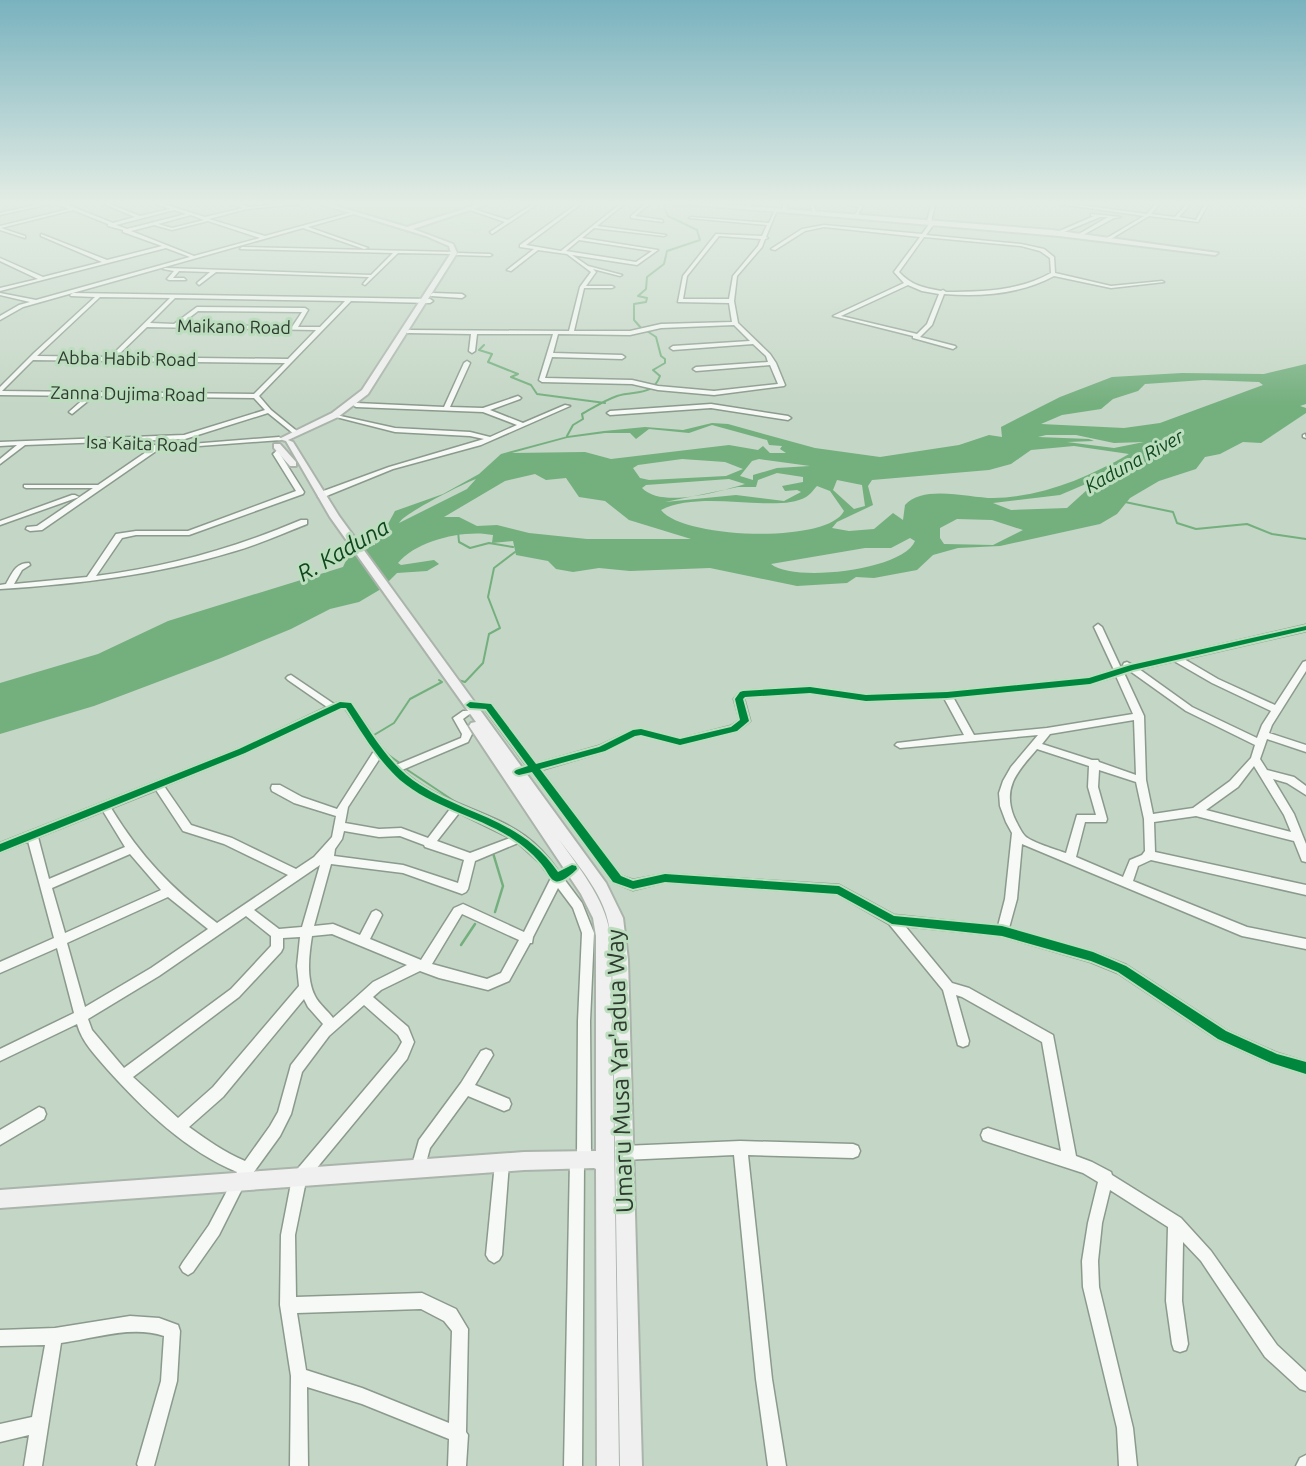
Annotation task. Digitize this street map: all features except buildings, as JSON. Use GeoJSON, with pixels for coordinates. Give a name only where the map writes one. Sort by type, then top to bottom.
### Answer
{"type":"FeatureCollection","features":[{"type":"Feature","properties":{"kind":"main road"},"geometry":{"type":"LineString","coordinates":[[284,442],[356,405],[409,332],[447,269]]}},
{"type":"Feature","properties":{"kind":"main road"},"geometry":{"type":"LineString","coordinates":[[284,442],[344,409],[375,381],[429,299]]}},
{"type":"Feature","properties":{"kind":"main road","name":"Umaru Musa Yar'adua Way"},"geometry":{"type":"LineString","coordinates":[[284,442],[333,517]]}},
{"type":"Feature","properties":{"kind":"main road","name":"Umaru Musa Yar'adua Way"},"geometry":{"type":"LineString","coordinates":[[284,442],[333,517],[468,709],[594,904],[603,936],[612,1155],[631,1466]]}},
{"type":"Feature","properties":{"kind":"main road","name":"Umaru Musa Yar'adua Way"},"geometry":{"type":"LineString","coordinates":[[468,709],[527,770],[601,887],[616,918],[620,960],[612,1155],[608,1466]]}},
{"type":"Feature","properties":{"kind":"main road"},"geometry":{"type":"LineString","coordinates":[[303,1174],[511,1157],[594,1159],[612,1155]]}},
{"type":"Feature","properties":{"kind":"main road"},"geometry":{"type":"LineString","coordinates":[[0,1191],[244,1175],[581,1158]]}},
{"type":"Feature","properties":{"kind":"main road"},"geometry":{"type":"LineString","coordinates":[[0,1199],[244,1175]]}},
{"type":"Feature","properties":{"kind":"street"},"geometry":{"type":"LineString","coordinates":[[23,269],[43,279]]}},
{"type":"Feature","properties":{"kind":"street"},"geometry":{"type":"LineString","coordinates":[[0,292],[79,269]]}},
{"type":"Feature","properties":{"kind":"street"},"geometry":{"type":"LineString","coordinates":[[0,318],[37,302],[152,269]]}},
{"type":"Feature","properties":{"kind":"street"},"geometry":{"type":"LineString","coordinates":[[163,269],[370,276]]}},
{"type":"Feature","properties":{"kind":"street"},"geometry":{"type":"LineString","coordinates":[[365,284],[377,269]]}},
{"type":"Feature","properties":{"kind":"street"},"geometry":{"type":"LineString","coordinates":[[571,333],[582,287],[594,272],[591,269]]}},
{"type":"Feature","properties":{"kind":"street"},"geometry":{"type":"LineString","coordinates":[[600,269],[620,275]]}},
{"type":"Feature","properties":{"kind":"street"},"geometry":{"type":"LineString","coordinates":[[690,269],[685,276],[680,301],[731,300]]}},
{"type":"Feature","properties":{"kind":"street"},"geometry":{"type":"LineString","coordinates":[[556,333],[542,380],[628,381],[654,387],[714,393],[782,385],[773,363],[735,323],[731,300],[735,276],[740,269]]}},
{"type":"Feature","properties":{"kind":"street"},"geometry":{"type":"LineString","coordinates":[[898,269],[896,272],[909,283],[943,291],[980,294],[1015,291],[1045,281],[1054,274]]}},
{"type":"Feature","properties":{"kind":"street"},"geometry":{"type":"LineString","coordinates":[[1053,269],[1054,274]]}},
{"type":"Feature","properties":{"kind":"street"},"geometry":{"type":"LineString","coordinates":[[177,270],[169,279],[184,279]]}},
{"type":"Feature","properties":{"kind":"street"},"geometry":{"type":"LineString","coordinates":[[199,284],[214,271]]}},
{"type":"Feature","properties":{"kind":"street"},"geometry":{"type":"LineString","coordinates":[[1054,274],[1111,287],[1162,282]]}},
{"type":"Feature","properties":{"kind":"street"},"geometry":{"type":"LineString","coordinates":[[909,283],[836,316],[953,347]]}},
{"type":"Feature","properties":{"kind":"street"},"geometry":{"type":"LineString","coordinates":[[582,287],[612,287]]}},
{"type":"Feature","properties":{"kind":"street"},"geometry":{"type":"LineString","coordinates":[[914,337],[920,335],[929,325],[943,291]]}},
{"type":"Feature","properties":{"kind":"street"},"geometry":{"type":"LineString","coordinates":[[0,292],[37,302]]}},
{"type":"Feature","properties":{"kind":"street"},"geometry":{"type":"LineString","coordinates":[[64,294],[98,297],[349,300],[462,296]]}},
{"type":"Feature","properties":{"kind":"street"},"geometry":{"type":"LineString","coordinates":[[41,349],[98,297]]}},
{"type":"Feature","properties":{"kind":"street"},"geometry":{"type":"LineString","coordinates":[[111,359],[173,298]]}},
{"type":"Feature","properties":{"kind":"street"},"geometry":{"type":"LineString","coordinates":[[90,579],[119,536],[136,533],[189,533],[300,492],[276,454],[284,442],[269,411],[256,396],[349,300]]}},
{"type":"Feature","properties":{"kind":"street"},"geometry":{"type":"LineString","coordinates":[[175,326],[200,309],[305,310],[295,327]]}},
{"type":"Feature","properties":{"kind":"street","name":"Abba Habib Road"},"geometry":{"type":"LineString","coordinates":[[32,358],[79,314]]}},
{"type":"Feature","properties":{"kind":"street"},"geometry":{"type":"LineString","coordinates":[[409,332],[571,333],[735,323]]}},
{"type":"Feature","properties":{"kind":"street","name":"Maikano Road"},"geometry":{"type":"LineString","coordinates":[[146,326],[321,329]]}},
{"type":"Feature","properties":{"kind":"street"},"geometry":{"type":"LineString","coordinates":[[472,351],[474,333]]}},
{"type":"Feature","properties":{"kind":"street"},"geometry":{"type":"LineString","coordinates":[[673,348],[754,342]]}},
{"type":"Feature","properties":{"kind":"street"},"geometry":{"type":"LineString","coordinates":[[550,355],[622,357]]}},
{"type":"Feature","properties":{"kind":"street"},"geometry":{"type":"LineString","coordinates":[[0,391],[32,358]]}},
{"type":"Feature","properties":{"kind":"street","name":"Abba Habib Road"},"geometry":{"type":"LineString","coordinates":[[32,358],[288,361]]}},
{"type":"Feature","properties":{"kind":"street"},"geometry":{"type":"LineString","coordinates":[[447,407],[467,363]]}},
{"type":"Feature","properties":{"kind":"street"},"geometry":{"type":"LineString","coordinates":[[696,369],[773,363]]}},
{"type":"Feature","properties":{"kind":"street","name":"Zanna Dujima Road"},"geometry":{"type":"LineString","coordinates":[[0,391],[256,396]]}},
{"type":"Feature","properties":{"kind":"street"},"geometry":{"type":"LineString","coordinates":[[714,393],[716,407]]}},
{"type":"Feature","properties":{"kind":"street"},"geometry":{"type":"LineString","coordinates":[[72,412],[93,394]]}},
{"type":"Feature","properties":{"kind":"street"},"geometry":{"type":"LineString","coordinates":[[484,410],[518,398]]}},
{"type":"Feature","properties":{"kind":"street"},"geometry":{"type":"LineString","coordinates":[[356,405],[484,410],[523,425]]}},
{"type":"Feature","properties":{"kind":"street"},"geometry":{"type":"LineString","coordinates":[[321,495],[391,468],[490,439],[567,406]]}},
{"type":"Feature","properties":{"kind":"street"},"geometry":{"type":"LineString","coordinates":[[610,413],[716,407],[788,418]]}},
{"type":"Feature","properties":{"kind":"street"},"geometry":{"type":"LineString","coordinates":[[142,442],[185,437],[269,411]]}},
{"type":"Feature","properties":{"kind":"street"},"geometry":{"type":"LineString","coordinates":[[338,416],[395,430],[470,434],[490,439]]}},
{"type":"Feature","properties":{"kind":"street","name":"Isa Kaita Road"},"geometry":{"type":"LineString","coordinates":[[0,444],[142,442],[157,447],[284,442]]}},
{"type":"Feature","properties":{"kind":"street"},"geometry":{"type":"LineString","coordinates":[[0,462],[25,443]]}},
{"type":"Feature","properties":{"kind":"street"},"geometry":{"type":"LineString","coordinates":[[30,529],[39,528],[157,447]]}},
{"type":"Feature","properties":{"kind":"street"},"geometry":{"type":"LineString","coordinates":[[26,486],[97,486]]}},
{"type":"Feature","properties":{"kind":"street"},"geometry":{"type":"LineString","coordinates":[[0,523],[89,492]]}},
{"type":"Feature","properties":{"kind":"street"},"geometry":{"type":"LineString","coordinates":[[4,587],[146,573],[196,562],[244,547],[304,522]]}},
{"type":"Feature","properties":{"kind":"street"},"geometry":{"type":"LineString","coordinates":[[4,587],[19,568],[26,565]]}},
{"type":"Feature","properties":{"kind":"street"},"geometry":{"type":"LineString","coordinates":[[1098,627],[1139,716],[1141,780],[1149,818],[1149,855]]}},
{"type":"Feature","properties":{"kind":"street"},"geometry":{"type":"LineString","coordinates":[[1304,630],[1174,657],[1090,681],[947,695],[866,698],[810,690],[743,694],[739,699],[745,721],[734,729],[680,742],[641,732],[633,733],[603,749],[527,770],[617,879],[633,885],[665,878],[835,890],[892,920],[1002,931],[1110,964],[1222,1035],[1275,1059],[1306,1068]]}},
{"type":"Feature","properties":{"kind":"street"},"geometry":{"type":"LineString","coordinates":[[1111,657],[1189,709],[1262,740],[1306,748]]}},
{"type":"Feature","properties":{"kind":"street"},"geometry":{"type":"LineString","coordinates":[[1174,657],[1215,681],[1276,709]]}},
{"type":"Feature","properties":{"kind":"street"},"geometry":{"type":"LineString","coordinates":[[1196,812],[1218,799],[1255,759],[1276,709],[1306,664]]}},
{"type":"Feature","properties":{"kind":"street"},"geometry":{"type":"LineString","coordinates":[[291,678],[334,708]]}},
{"type":"Feature","properties":{"kind":"street"},"geometry":{"type":"LineString","coordinates":[[947,695],[970,737]]}},
{"type":"Feature","properties":{"kind":"street"},"geometry":{"type":"LineString","coordinates":[[0,848],[242,751],[334,708],[348,705],[380,750],[415,786],[522,838],[537,849],[578,906],[588,933],[573,1466]]}},
{"type":"Feature","properties":{"kind":"street"},"geometry":{"type":"LineString","coordinates":[[396,769],[464,740],[467,734],[458,718],[468,709]]}},
{"type":"Feature","properties":{"kind":"street"},"geometry":{"type":"LineString","coordinates":[[900,745],[1046,731],[1139,716]]}},
{"type":"Feature","properties":{"kind":"street"},"geometry":{"type":"LineString","coordinates":[[1046,731],[1013,769],[1003,786],[1007,814],[1017,834],[1028,844],[1246,932],[1306,944]]}},
{"type":"Feature","properties":{"kind":"street"},"geometry":{"type":"LineString","coordinates":[[1035,745],[1141,780]]}},
{"type":"Feature","properties":{"kind":"street"},"geometry":{"type":"LineString","coordinates":[[326,1031],[329,1021],[309,999],[306,987],[308,929],[314,897],[325,856],[342,820],[348,796],[380,750]]}},
{"type":"Feature","properties":{"kind":"street"},"geometry":{"type":"LineString","coordinates":[[1255,759],[1289,814],[1306,858]]}},
{"type":"Feature","properties":{"kind":"street"},"geometry":{"type":"LineString","coordinates":[[1070,859],[1081,818],[1102,819],[1093,787],[1094,763]]}},
{"type":"Feature","properties":{"kind":"street"},"geometry":{"type":"LineString","coordinates":[[1264,773],[1290,780],[1306,791]]}},
{"type":"Feature","properties":{"kind":"street"},"geometry":{"type":"LineString","coordinates":[[158,785],[187,828],[228,841],[296,874]]}},
{"type":"Feature","properties":{"kind":"street"},"geometry":{"type":"LineString","coordinates":[[276,788],[342,820],[379,833],[401,832],[470,858],[522,838]]}},
{"type":"Feature","properties":{"kind":"street"},"geometry":{"type":"LineString","coordinates":[[105,806],[132,849],[167,892],[216,929]]}},
{"type":"Feature","properties":{"kind":"street"},"geometry":{"type":"LineString","coordinates":[[429,844],[457,808]]}},
{"type":"Feature","properties":{"kind":"street"},"geometry":{"type":"LineString","coordinates":[[1149,818],[1196,812],[1298,838]]}},
{"type":"Feature","properties":{"kind":"street"},"geometry":{"type":"LineString","coordinates":[[1002,931],[1011,899],[1017,834]]}},
{"type":"Feature","properties":{"kind":"street"},"geometry":{"type":"LineString","coordinates":[[32,836],[86,1033],[103,1057],[123,1076],[180,1126],[244,1175]]}},
{"type":"Feature","properties":{"kind":"street"},"geometry":{"type":"LineString","coordinates":[[45,886],[132,849]]}},
{"type":"Feature","properties":{"kind":"street"},"geometry":{"type":"LineString","coordinates":[[1126,883],[1134,863],[1149,855],[1306,890]]}},
{"type":"Feature","properties":{"kind":"street"},"geometry":{"type":"LineString","coordinates":[[0,1055],[80,1017],[155,972],[325,856],[403,869],[463,889],[470,858]]}},
{"type":"Feature","properties":{"kind":"street"},"geometry":{"type":"LineString","coordinates":[[245,909],[277,934],[308,929],[333,929],[461,980],[488,985],[505,977],[528,939],[557,878],[572,869]]}},
{"type":"Feature","properties":{"kind":"street"},"geometry":{"type":"LineString","coordinates":[[0,968],[167,892]]}},
{"type":"Feature","properties":{"kind":"street"},"geometry":{"type":"LineString","coordinates":[[188,1267],[214,1230],[244,1175],[284,1114],[296,1069],[326,1031],[386,980],[422,965],[458,911],[463,909],[528,939]]}},
{"type":"Feature","properties":{"kind":"street"},"geometry":{"type":"LineString","coordinates":[[364,940],[376,915]]}},
{"type":"Feature","properties":{"kind":"street"},"geometry":{"type":"LineString","coordinates":[[892,920],[948,988],[963,1041]]}},
{"type":"Feature","properties":{"kind":"street"},"geometry":{"type":"LineString","coordinates":[[123,1076],[235,993],[277,947],[277,934]]}},
{"type":"Feature","properties":{"kind":"street"},"geometry":{"type":"LineString","coordinates":[[180,1126],[218,1092],[306,987]]}},
{"type":"Feature","properties":{"kind":"street"},"geometry":{"type":"LineString","coordinates":[[948,988],[965,992],[1048,1039],[1069,1159]]}},
{"type":"Feature","properties":{"kind":"street"},"geometry":{"type":"LineString","coordinates":[[299,1466],[299,1376],[288,1304],[288,1234],[303,1174],[406,1048],[407,1035],[364,997]]}},
{"type":"Feature","properties":{"kind":"street"},"geometry":{"type":"LineString","coordinates":[[419,1165],[424,1146],[486,1055]]}},
{"type":"Feature","properties":{"kind":"street"},"geometry":{"type":"LineString","coordinates":[[466,1088],[504,1104]]}},
{"type":"Feature","properties":{"kind":"street"},"geometry":{"type":"LineString","coordinates":[[0,1138],[39,1114]]}},
{"type":"Feature","properties":{"kind":"street"},"geometry":{"type":"LineString","coordinates":[[988,1135],[1069,1159],[1106,1177],[1176,1223],[1206,1256],[1271,1351],[1306,1383]]}},
{"type":"Feature","properties":{"kind":"street"},"geometry":{"type":"LineString","coordinates":[[612,1155],[740,1148],[853,1151]]}},
{"type":"Feature","properties":{"kind":"street"},"geometry":{"type":"LineString","coordinates":[[740,1148],[764,1379],[777,1466]]}},
{"type":"Feature","properties":{"kind":"street"},"geometry":{"type":"LineString","coordinates":[[494,1255],[502,1163]]}},
{"type":"Feature","properties":{"kind":"street"},"geometry":{"type":"LineString","coordinates":[[1106,1177],[1094,1223],[1090,1261],[1091,1287],[1125,1428],[1128,1466]]}},
{"type":"Feature","properties":{"kind":"street"},"geometry":{"type":"LineString","coordinates":[[1176,1223],[1174,1301],[1180,1344]]}},
{"type":"Feature","properties":{"kind":"street"},"geometry":{"type":"LineString","coordinates":[[288,1304],[422,1301],[450,1315],[460,1329],[457,1466]]}},
{"type":"Feature","properties":{"kind":"street"},"geometry":{"type":"LineString","coordinates":[[0,1338],[54,1337],[135,1324],[158,1324],[172,1331],[169,1381],[146,1464]]}},
{"type":"Feature","properties":{"kind":"street"},"geometry":{"type":"LineString","coordinates":[[33,1466],[54,1337]]}},
{"type":"Feature","properties":{"kind":"street"},"geometry":{"type":"LineString","coordinates":[[299,1376],[362,1396],[459,1435]]}},
{"type":"Feature","properties":{"kind":"street"},"geometry":{"type":"LineString","coordinates":[[0,1433],[39,1424]]}},
{"type":"Feature","properties":{"kind":"water","name":"Kaduna River"},"geometry":{"type":"Polygon","coordinates":[[[1306,364],[1306,404],[1300,406],[1306,408],[1306,413],[1261,443],[1243,442],[1220,454],[1205,457],[1196,469],[1159,481],[1130,498],[1117,514],[1100,524],[1000,546],[958,548],[933,555],[917,570],[874,578],[856,577],[847,583],[797,586],[710,568],[630,571],[599,568],[573,572],[556,569],[548,561],[516,555],[513,541],[492,543],[493,535],[456,535],[429,542],[406,555],[398,563],[401,565],[434,560],[439,564],[427,571],[397,573],[381,589],[359,602],[330,609],[291,629],[221,658],[94,706],[0,734],[0,683],[98,654],[168,621],[343,567],[350,552],[361,546],[375,545],[375,540],[382,535],[395,511],[443,494],[479,474],[501,454],[568,436],[645,427],[683,430],[712,423],[728,424],[815,448],[880,457],[959,445],[989,435],[1002,437],[1001,427],[1060,397],[1112,377],[1182,373],[1264,374],[1306,364]],[[1204,380],[1145,384],[1138,391],[1113,399],[1101,409],[1062,415],[1041,424],[1124,428],[1160,423],[1263,385],[1259,382],[1204,380]],[[712,425],[689,433],[649,429],[636,439],[630,433],[605,433],[567,438],[512,453],[585,452],[611,459],[729,445],[758,450],[763,446],[770,453],[786,453],[780,449],[782,446],[769,445],[767,440],[712,425]],[[1076,435],[1038,437],[1089,439],[1094,441],[1067,442],[1114,448],[1144,442],[1114,443],[1076,435]],[[1074,446],[1031,450],[1011,464],[989,470],[872,480],[868,486],[873,505],[837,522],[832,528],[849,531],[874,529],[893,513],[903,520],[905,505],[923,495],[993,498],[1046,490],[1097,471],[1129,454],[1074,446]],[[682,459],[638,465],[633,468],[640,478],[649,480],[726,476],[743,469],[725,462],[682,459]],[[759,459],[752,461],[740,476],[753,480],[753,475],[777,468],[810,466],[759,459]],[[777,473],[758,480],[756,487],[724,490],[745,484],[729,479],[646,485],[642,488],[663,497],[692,497],[665,502],[736,495],[784,501],[801,492],[785,491],[782,486],[803,482],[803,477],[777,473]],[[535,474],[505,481],[444,517],[459,517],[477,526],[497,525],[529,533],[587,539],[691,539],[629,520],[605,501],[579,497],[566,478],[546,480],[535,474]],[[1107,475],[1060,495],[993,503],[1011,510],[1067,508],[1088,489],[1113,477],[1107,475]],[[476,479],[447,492],[399,523],[467,489],[476,479]],[[837,480],[833,490],[854,509],[865,506],[862,485],[837,480]],[[817,486],[806,497],[793,502],[777,503],[697,502],[678,504],[661,510],[675,520],[697,527],[755,534],[812,529],[832,522],[844,511],[830,491],[817,486]],[[957,519],[940,528],[940,538],[944,544],[993,545],[1023,530],[992,520],[957,519]],[[910,538],[891,548],[865,548],[771,564],[783,570],[802,572],[847,570],[891,559],[907,551],[915,541],[910,538]]]}},
{"type":"Feature","properties":{"kind":"waterway"},"geometry":{"type":"LineString","coordinates":[[642,329],[634,320],[634,304],[646,302],[647,298],[638,296],[646,289],[647,277],[657,269]]}},
{"type":"Feature","properties":{"kind":"waterway"},"geometry":{"type":"LineString","coordinates":[[603,403],[617,396],[643,392],[657,383],[660,376],[653,370],[665,363],[665,359],[661,356],[656,337],[647,331]]}},
{"type":"Feature","properties":{"kind":"waterway"},"geometry":{"type":"LineString","coordinates":[[484,345],[479,350],[492,354],[488,362],[518,374],[511,377],[531,385],[537,394],[603,403]]}},
{"type":"Feature","properties":{"kind":"waterway"},"geometry":{"type":"LineString","coordinates":[[567,436],[573,425],[583,419],[582,414],[603,403]]}},
{"type":"Feature","properties":{"kind":"waterway"},"geometry":{"type":"LineString","coordinates":[[1125,502],[1173,512],[1177,523],[1196,529],[1247,524],[1272,534],[1306,539]]}},
{"type":"Feature","properties":{"kind":"waterway"},"geometry":{"type":"LineString","coordinates":[[458,531],[459,542],[470,548],[489,543],[513,547]]}},
{"type":"Feature","properties":{"kind":"waterway"},"geometry":{"type":"LineString","coordinates":[[458,680],[465,682],[483,663],[489,634],[500,628],[488,597],[494,568],[515,552]]}},
{"type":"Feature","properties":{"kind":"waterway"},"geometry":{"type":"LineString","coordinates":[[374,735],[394,723],[410,699],[442,682],[439,680]]}},
{"type":"Feature","properties":{"kind":"waterway"},"geometry":{"type":"LineString","coordinates":[[383,751],[401,764]]}},
{"type":"Feature","properties":{"kind":"waterway"},"geometry":{"type":"LineString","coordinates":[[406,769],[457,803]]}},
{"type":"Feature","properties":{"kind":"waterway"},"geometry":{"type":"LineString","coordinates":[[493,853],[503,886],[495,912]]}},
{"type":"Feature","properties":{"kind":"waterway"},"geometry":{"type":"LineString","coordinates":[[461,945],[475,924]]}},
{"type":"Feature","properties":{"kind":"cycle path"},"geometry":{"type":"LineString","coordinates":[[519,772],[602,749],[633,733],[641,732],[680,742],[734,729],[745,721],[739,699],[743,694],[810,690],[866,698],[947,695],[1090,681],[1131,668],[1306,628]]}},
{"type":"Feature","properties":{"kind":"cycle path"},"geometry":{"type":"LineString","coordinates":[[0,848],[242,751],[340,705],[348,705],[378,750],[396,771],[416,787],[512,834],[529,845],[557,878],[572,869]]}},
{"type":"Feature","properties":{"kind":"cycle path"},"geometry":{"type":"LineString","coordinates":[[470,705],[488,706],[617,879],[633,885],[665,878],[839,890],[892,920],[1002,931],[1093,957],[1122,969],[1222,1035],[1275,1059],[1306,1068]]}},
{"type":"Feature","properties":{"kind":"water label","name":"R. Kaduna"},"geometry":{"type":"Point","coordinates":[343,550]}}]}
